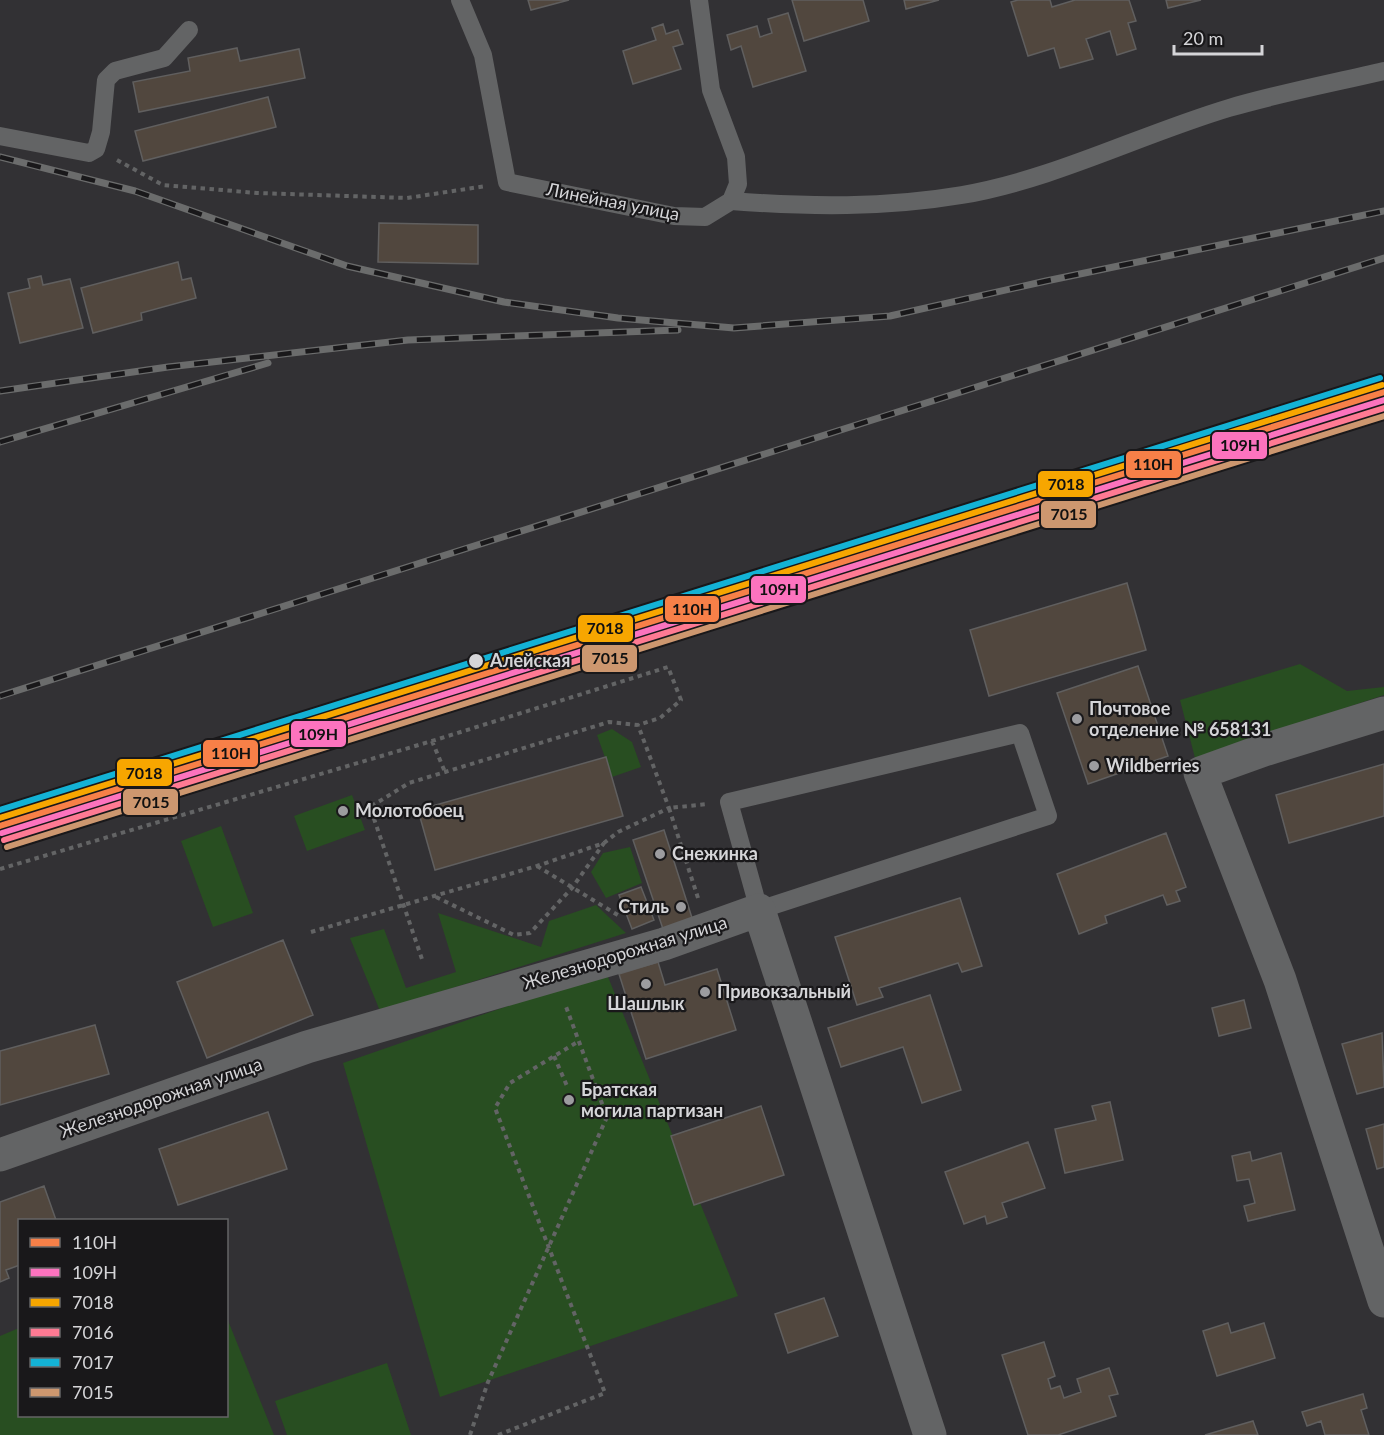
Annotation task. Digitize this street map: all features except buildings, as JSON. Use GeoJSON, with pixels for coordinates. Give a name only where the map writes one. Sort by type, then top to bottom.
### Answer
{"type":"FeatureCollection","features":[{"type":"Feature","properties":{"kind":"street"},"geometry":{"type":"LineString","coordinates":[[1384,713],[1264,750],[1200,773],[1280,980],[1384,1300]]}},
{"type":"Feature","properties":{"kind":"street"},"geometry":{"type":"LineString","coordinates":[[759,910],[930,1435]]}},
{"type":"Feature","properties":{"kind":"street","name":"Железнодорожная улица"},"geometry":{"type":"LineString","coordinates":[[0,1155],[307,1047],[664,944],[759,910]]}},
{"type":"Feature","properties":{"kind":"lane"},"geometry":{"type":"LineString","coordinates":[[460,0],[483,55],[507,182]]}},
{"type":"Feature","properties":{"kind":"lane"},"geometry":{"type":"LineString","coordinates":[[699,0],[711,90],[736,157],[738,184],[731,201],[787,205],[870,206],[962,195],[1034,179],[1230,108],[1384,71]]}},
{"type":"Feature","properties":{"kind":"lane"},"geometry":{"type":"LineString","coordinates":[[0,136],[89,153],[96,149],[101,132],[106,80],[115,71],[164,58],[189,30]]}},
{"type":"Feature","properties":{"kind":"lane","name":"Линейная улица"},"geometry":{"type":"LineString","coordinates":[[507,182],[674,216],[705,217],[731,201]]}},
{"type":"Feature","properties":{"kind":"lane"},"geometry":{"type":"LineString","coordinates":[[1020,733],[1048,816],[759,910],[729,802],[1020,733]]}},
{"type":"Feature","properties":{"kind":"path"},"geometry":{"type":"LineString","coordinates":[[96,149],[163,185],[198,188],[407,198],[507,182]]}},
{"type":"Feature","properties":{"kind":"path"},"geometry":{"type":"LineString","coordinates":[[0,869],[432,741],[668,667],[681,700],[660,718],[638,725],[609,722],[409,783],[370,807],[423,962]]}},
{"type":"Feature","properties":{"kind":"path"},"geometry":{"type":"LineString","coordinates":[[638,725],[669,808],[708,928]]}},
{"type":"Feature","properties":{"kind":"path"},"geometry":{"type":"LineString","coordinates":[[432,741],[445,772]]}},
{"type":"Feature","properties":{"kind":"path"},"geometry":{"type":"LineString","coordinates":[[435,896],[514,935],[530,933],[572,888],[604,843],[618,832],[669,808],[729,802]]}},
{"type":"Feature","properties":{"kind":"path"},"geometry":{"type":"LineString","coordinates":[[311,932],[537,866],[604,843]]}},
{"type":"Feature","properties":{"kind":"path"},"geometry":{"type":"LineString","coordinates":[[537,866],[621,917]]}},
{"type":"Feature","properties":{"kind":"path"},"geometry":{"type":"LineString","coordinates":[[470,1435],[488,1382],[607,1117],[554,975]]}},
{"type":"Feature","properties":{"kind":"path"},"geometry":{"type":"LineString","coordinates":[[498,1435],[605,1393],[495,1108],[510,1083],[579,1041]]}},
{"type":"Feature","properties":{"kind":"path"},"geometry":{"type":"LineString","coordinates":[[554,1056],[567,1086]]}},
{"type":"Feature","properties":{"kind":"green space"},"geometry":{"type":"Polygon","coordinates":[[[1300,664],[1347,691],[1384,687],[1384,695],[1195,758],[1180,700],[1300,664]]]}},
{"type":"Feature","properties":{"kind":"green space"},"geometry":{"type":"Polygon","coordinates":[[[612,729],[632,742],[641,767],[612,777],[597,735],[612,729]]]}},
{"type":"Feature","properties":{"kind":"green space"},"geometry":{"type":"Polygon","coordinates":[[[352,795],[365,830],[307,851],[294,816],[352,795]]]}},
{"type":"Feature","properties":{"kind":"green space"},"geometry":{"type":"Polygon","coordinates":[[[221,826],[253,913],[213,927],[181,841],[221,826]]]}},
{"type":"Feature","properties":{"kind":"green space"},"geometry":{"type":"Polygon","coordinates":[[[630,847],[642,883],[606,898],[591,872],[603,853],[630,847]]]}},
{"type":"Feature","properties":{"kind":"green space"},"geometry":{"type":"Polygon","coordinates":[[[596,905],[626,933],[380,1011],[350,938],[384,929],[406,988],[456,972],[438,913],[541,947],[549,921],[596,905]]]}},
{"type":"Feature","properties":{"kind":"green space"},"geometry":{"type":"Polygon","coordinates":[[[606,972],[738,1296],[440,1397],[343,1063],[606,972]]]}},
{"type":"Feature","properties":{"kind":"green space"},"geometry":{"type":"Polygon","coordinates":[[[228,1320],[274,1435],[0,1435],[0,1336],[18,1328],[18,1417],[228,1417],[228,1320]]]}},
{"type":"Feature","properties":{"kind":"green space"},"geometry":{"type":"Polygon","coordinates":[[[387,1363],[411,1435],[287,1435],[275,1401],[387,1363]]]}},
{"type":"Feature","properties":{"kind":"railway"},"geometry":{"type":"LineString","coordinates":[[0,157],[135,191],[347,266],[504,302],[618,318],[734,328],[890,316],[1046,281],[1384,211]]}},
{"type":"Feature","properties":{"kind":"railway"},"geometry":{"type":"LineString","coordinates":[[0,696],[1384,258]]}},
{"type":"Feature","properties":{"kind":"railway"},"geometry":{"type":"LineString","coordinates":[[0,391],[168,367],[408,340],[678,330]]}},
{"type":"Feature","properties":{"kind":"railway"},"geometry":{"type":"LineString","coordinates":[[0,442],[268,363]]}},
{"type":"Feature","properties":{"kind":"transit line","name":"7017"},"geometry":{"type":"LineString","coordinates":[[0,810],[1380,378]]}},
{"type":"Feature","properties":{"kind":"transit line","name":"7018"},"geometry":{"type":"LineString","coordinates":[[0,818],[1382,385]]}},
{"type":"Feature","properties":{"kind":"transit line","name":"110Н"},"geometry":{"type":"LineString","coordinates":[[0,826],[1384,392]]}},
{"type":"Feature","properties":{"kind":"transit line","name":"109Н"},"geometry":{"type":"LineString","coordinates":[[2,833],[1384,400]]}},
{"type":"Feature","properties":{"kind":"transit line","name":"7016"},"geometry":{"type":"LineString","coordinates":[[4,840],[1384,408]]}},
{"type":"Feature","properties":{"kind":"transit line","name":"7015"},"geometry":{"type":"LineString","coordinates":[[7,847],[1384,416]]}},
{"type":"Feature","properties":{"kind":"place","name":"Алейская"},"geometry":{"type":"Point","coordinates":[476,661]}},
{"type":"Feature","properties":{"kind":"place","name":"Почтовое отделение № 658131"},"geometry":{"type":"Point","coordinates":[1077,719]}},
{"type":"Feature","properties":{"kind":"place","name":"Wildberries"},"geometry":{"type":"Point","coordinates":[1094,766]}},
{"type":"Feature","properties":{"kind":"place","name":"Молотобоец"},"geometry":{"type":"Point","coordinates":[343,811]}},
{"type":"Feature","properties":{"kind":"place","name":"Снежинка"},"geometry":{"type":"Point","coordinates":[660,854]}},
{"type":"Feature","properties":{"kind":"place","name":"Стиль"},"geometry":{"type":"Point","coordinates":[681,907]}},
{"type":"Feature","properties":{"kind":"place","name":"Шашлык"},"geometry":{"type":"Point","coordinates":[646,984]}},
{"type":"Feature","properties":{"kind":"place","name":"Привокзальный"},"geometry":{"type":"Point","coordinates":[705,992]}},
{"type":"Feature","properties":{"kind":"place","name":"Братская могила партизан"},"geometry":{"type":"Point","coordinates":[569,1100]}}]}
